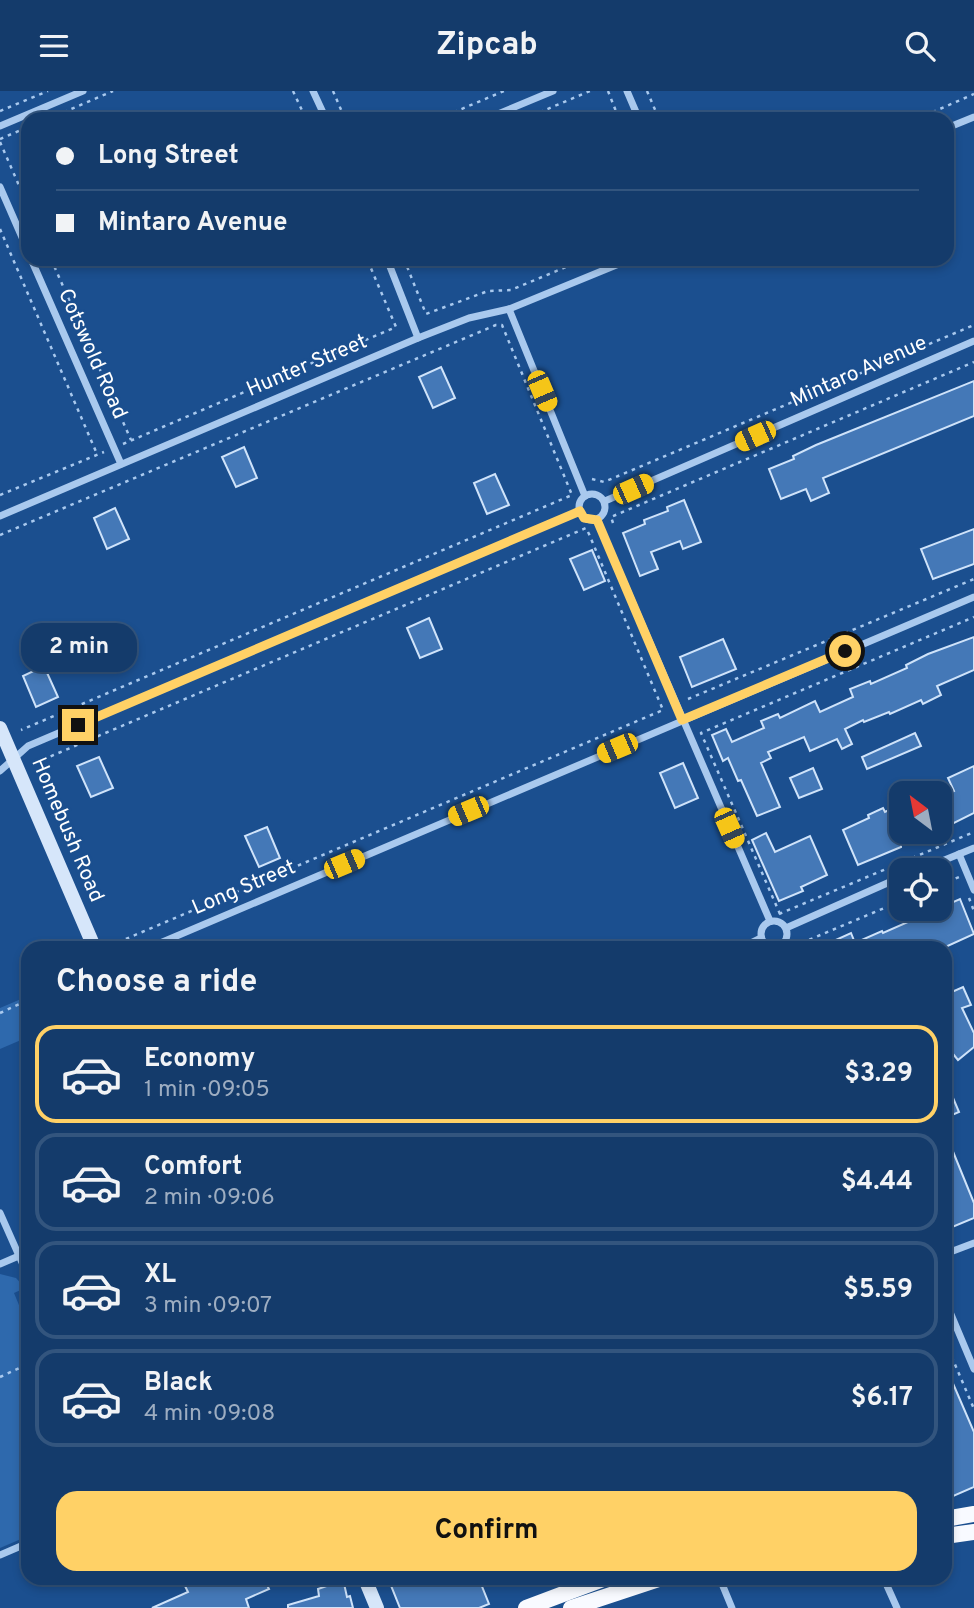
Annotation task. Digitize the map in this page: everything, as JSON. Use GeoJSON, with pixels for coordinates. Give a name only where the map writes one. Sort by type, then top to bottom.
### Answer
{"type":"FeatureCollection","features":[{"type":"Feature","properties":{"kind":"highway"},"geometry":{"type":"LineString","coordinates":[[952,1518],[974,1514]]}},
{"type":"Feature","properties":{"kind":"highway"},"geometry":{"type":"LineString","coordinates":[[952,1535],[974,1532]]}},
{"type":"Feature","properties":{"kind":"highway"},"geometry":{"type":"LineString","coordinates":[[526,1608],[587,1585]]}},
{"type":"Feature","properties":{"kind":"highway"},"geometry":{"type":"LineString","coordinates":[[571,1608],[641,1585]]}},
{"type":"Feature","properties":{"kind":"main road","name":"Homebush Road"},"geometry":{"type":"LineString","coordinates":[[0,729],[92,941]]}},
{"type":"Feature","properties":{"kind":"main road"},"geometry":{"type":"LineString","coordinates":[[367,1585],[377,1608]]}},
{"type":"Feature","properties":{"kind":"street"},"geometry":{"type":"LineString","coordinates":[[33,112],[83,91]]}},
{"type":"Feature","properties":{"kind":"street"},"geometry":{"type":"LineString","coordinates":[[313,91],[323,112]]}},
{"type":"Feature","properties":{"kind":"street"},"geometry":{"type":"LineString","coordinates":[[503,112],[553,91]]}},
{"type":"Feature","properties":{"kind":"street"},"geometry":{"type":"LineString","coordinates":[[627,91],[636,112]]}},
{"type":"Feature","properties":{"kind":"street"},"geometry":{"type":"LineString","coordinates":[[0,126],[21,117]]}},
{"type":"Feature","properties":{"kind":"street"},"geometry":{"type":"LineString","coordinates":[[954,125],[974,117]]}},
{"type":"Feature","properties":{"kind":"street"},"geometry":{"type":"LineString","coordinates":[[0,187],[21,235]]}},
{"type":"Feature","properties":{"kind":"street","name":"Cotswold Road"},"geometry":{"type":"LineString","coordinates":[[34,266],[121,464]]}},
{"type":"Feature","properties":{"kind":"street"},"geometry":{"type":"LineString","coordinates":[[390,266],[418,338]]}},
{"type":"Feature","properties":{"kind":"street","name":"Hunter Street"},"geometry":{"type":"LineString","coordinates":[[0,516],[418,338],[469,318],[509,309],[614,266]]}},
{"type":"Feature","properties":{"kind":"street"},"geometry":{"type":"LineString","coordinates":[[509,309],[586,496]]}},
{"type":"Feature","properties":{"kind":"street","name":"Mintaro Avenue"},"geometry":{"type":"LineString","coordinates":[[604,501],[974,341]]}},
{"type":"Feature","properties":{"kind":"street"},"geometry":{"type":"LineString","coordinates":[[598,495],[604,501],[604,515],[597,520],[584,518],[580,511],[580,503],[586,496],[598,495]]}},
{"type":"Feature","properties":{"kind":"street"},"geometry":{"type":"LineString","coordinates":[[0,771],[25,748],[580,511]]}},
{"type":"Feature","properties":{"kind":"street"},"geometry":{"type":"LineString","coordinates":[[597,520],[770,921]]}},
{"type":"Feature","properties":{"kind":"street","name":"Long Street"},"geometry":{"type":"LineString","coordinates":[[165,941],[974,597]]}},
{"type":"Feature","properties":{"kind":"street"},"geometry":{"type":"LineString","coordinates":[[949,858],[974,848]]}},
{"type":"Feature","properties":{"kind":"street"},"geometry":{"type":"LineString","coordinates":[[959,854],[974,890]]}},
{"type":"Feature","properties":{"kind":"street"},"geometry":{"type":"LineString","coordinates":[[786,928],[889,882]]}},
{"type":"Feature","properties":{"kind":"street"},"geometry":{"type":"LineString","coordinates":[[764,941],[761,929],[770,921],[779,922],[786,928],[784,941]]}},
{"type":"Feature","properties":{"kind":"street"},"geometry":{"type":"LineString","coordinates":[[755,941],[761,938]]}},
{"type":"Feature","properties":{"kind":"street"},"geometry":{"type":"LineString","coordinates":[[0,1213],[21,1260]]}},
{"type":"Feature","properties":{"kind":"street"},"geometry":{"type":"LineString","coordinates":[[952,1251],[974,1243]]}},
{"type":"Feature","properties":{"kind":"street"},"geometry":{"type":"LineString","coordinates":[[0,1264],[19,1255]]}},
{"type":"Feature","properties":{"kind":"street"},"geometry":{"type":"LineString","coordinates":[[952,1317],[974,1369]]}},
{"type":"Feature","properties":{"kind":"street"},"geometry":{"type":"LineString","coordinates":[[0,1555],[21,1546]]}},
{"type":"Feature","properties":{"kind":"street"},"geometry":{"type":"LineString","coordinates":[[722,1585],[732,1608]]}},
{"type":"Feature","properties":{"kind":"street"},"geometry":{"type":"LineString","coordinates":[[887,1585],[897,1608]]}},
{"type":"Feature","properties":{"kind":"path"},"geometry":{"type":"LineString","coordinates":[[0,111],[48,91]]}},
{"type":"Feature","properties":{"kind":"path"},"geometry":{"type":"LineString","coordinates":[[64,112],[113,91]]}},
{"type":"Feature","properties":{"kind":"path"},"geometry":{"type":"LineString","coordinates":[[293,91],[303,112]]}},
{"type":"Feature","properties":{"kind":"path"},"geometry":{"type":"LineString","coordinates":[[332,91],[342,112]]}},
{"type":"Feature","properties":{"kind":"path"},"geometry":{"type":"LineString","coordinates":[[454,112],[504,91]]}},
{"type":"Feature","properties":{"kind":"path"},"geometry":{"type":"LineString","coordinates":[[540,112],[590,91]]}},
{"type":"Feature","properties":{"kind":"path"},"geometry":{"type":"LineString","coordinates":[[608,91],[617,112]]}},
{"type":"Feature","properties":{"kind":"path"},"geometry":{"type":"LineString","coordinates":[[647,91],[656,112]]}},
{"type":"Feature","properties":{"kind":"path"},"geometry":{"type":"LineString","coordinates":[[933,112],[974,94]]}},
{"type":"Feature","properties":{"kind":"path"},"geometry":{"type":"LineString","coordinates":[[21,130],[0,141],[21,190]]}},
{"type":"Feature","properties":{"kind":"path"},"geometry":{"type":"LineString","coordinates":[[0,229],[97,454]]}},
{"type":"Feature","properties":{"kind":"path"},"geometry":{"type":"LineString","coordinates":[[54,266],[131,440]]}},
{"type":"Feature","properties":{"kind":"path"},"geometry":{"type":"LineString","coordinates":[[123,444],[396,327],[369,266]]}},
{"type":"Feature","properties":{"kind":"path"},"geometry":{"type":"LineString","coordinates":[[407,266],[426,314],[488,291],[511,290],[568,266]]}},
{"type":"Feature","properties":{"kind":"path"},"geometry":{"type":"LineString","coordinates":[[592,479],[604,482],[974,324]]}},
{"type":"Feature","properties":{"kind":"path"},"geometry":{"type":"LineString","coordinates":[[0,535],[496,325],[502,325],[572,495],[21,730]]}},
{"type":"Feature","properties":{"kind":"path"},"geometry":{"type":"LineString","coordinates":[[613,523],[611,517],[974,362]]}},
{"type":"Feature","properties":{"kind":"path"},"geometry":{"type":"LineString","coordinates":[[0,495],[104,451]]}},
{"type":"Feature","properties":{"kind":"path"},"geometry":{"type":"LineString","coordinates":[[35,763],[586,528],[589,534],[663,710],[121,941]]}},
{"type":"Feature","properties":{"kind":"path"},"geometry":{"type":"LineString","coordinates":[[688,699],[974,579]]}},
{"type":"Feature","properties":{"kind":"path"},"geometry":{"type":"LineString","coordinates":[[974,617],[701,733],[779,914],[974,832]]}},
{"type":"Feature","properties":{"kind":"path"},"geometry":{"type":"LineString","coordinates":[[952,880],[960,877]]}},
{"type":"Feature","properties":{"kind":"path"},"geometry":{"type":"LineString","coordinates":[[964,888],[974,911]]}},
{"type":"Feature","properties":{"kind":"path"},"geometry":{"type":"LineString","coordinates":[[806,941],[889,906]]}},
{"type":"Feature","properties":{"kind":"path"},"geometry":{"type":"LineString","coordinates":[[0,1013],[21,1003]]}},
{"type":"Feature","properties":{"kind":"path"},"geometry":{"type":"LineString","coordinates":[[952,1357],[974,1409]]}},
{"type":"Feature","properties":{"kind":"path"},"geometry":{"type":"LineString","coordinates":[[0,1377],[21,1367]]}},
{"type":"Feature","properties":{"kind":"shaded area"},"geometry":{"type":"Polygon","coordinates":[[[21,999],[21,1040],[0,1049],[0,1008],[21,999]]]}},
{"type":"Feature","properties":{"kind":"shaded area"},"geometry":{"type":"Polygon","coordinates":[[[0,1274],[16,1278],[21,1284],[21,1290],[14,1293],[21,1310],[21,1539],[0,1548],[0,1274]]]}},
{"type":"Feature","properties":{"kind":"building"},"geometry":{"type":"Polygon","coordinates":[[[441,367],[455,398],[433,408],[419,377],[441,367]]]}},
{"type":"Feature","properties":{"kind":"building"},"geometry":{"type":"Polygon","coordinates":[[[974,381],[974,416],[823,478],[829,493],[811,501],[806,489],[781,499],[769,469],[794,459],[793,456],[816,445],[974,381]]]}},
{"type":"Feature","properties":{"kind":"building"},"geometry":{"type":"Polygon","coordinates":[[[244,447],[257,478],[236,487],[222,457],[244,447]]]}},
{"type":"Feature","properties":{"kind":"building"},"geometry":{"type":"Polygon","coordinates":[[[495,474],[509,505],[487,514],[474,483],[495,474]]]}},
{"type":"Feature","properties":{"kind":"building"},"geometry":{"type":"Polygon","coordinates":[[[684,500],[701,542],[683,549],[680,541],[651,552],[658,569],[640,576],[623,533],[645,524],[644,520],[668,511],[667,507],[684,500]]]}},
{"type":"Feature","properties":{"kind":"building"},"geometry":{"type":"Polygon","coordinates":[[[115,508],[129,539],[107,549],[94,518],[115,508]]]}},
{"type":"Feature","properties":{"kind":"building"},"geometry":{"type":"Polygon","coordinates":[[[974,529],[974,564],[933,579],[921,549],[974,529]]]}},
{"type":"Feature","properties":{"kind":"building"},"geometry":{"type":"Polygon","coordinates":[[[592,550],[605,581],[584,590],[570,559],[592,550]]]}},
{"type":"Feature","properties":{"kind":"building"},"geometry":{"type":"Polygon","coordinates":[[[429,618],[442,649],[420,658],[407,628],[429,618]]]}},
{"type":"Feature","properties":{"kind":"building"},"geometry":{"type":"Polygon","coordinates":[[[974,637],[974,670],[937,686],[941,695],[923,704],[921,700],[890,714],[889,712],[864,722],[863,720],[845,729],[852,744],[842,749],[837,739],[810,751],[804,737],[768,752],[771,758],[761,763],[780,807],[757,816],[741,780],[738,781],[728,758],[723,761],[712,735],[726,729],[732,742],[764,728],[761,721],[778,714],[780,718],[815,701],[820,712],[853,697],[850,689],[870,681],[871,684],[907,668],[906,665],[928,654],[974,637]]]}},
{"type":"Feature","properties":{"kind":"building"},"geometry":{"type":"Polygon","coordinates":[[[723,639],[736,669],[692,687],[680,657],[723,639]]]}},
{"type":"Feature","properties":{"kind":"building"},"geometry":{"type":"Polygon","coordinates":[[[44,666],[58,697],[36,707],[23,676],[44,666]]]}},
{"type":"Feature","properties":{"kind":"building"},"geometry":{"type":"Polygon","coordinates":[[[915,733],[921,746],[867,769],[862,757],[915,733]]]}},
{"type":"Feature","properties":{"kind":"building"},"geometry":{"type":"Polygon","coordinates":[[[99,757],[113,788],[91,797],[77,766],[99,757]]]}},
{"type":"Feature","properties":{"kind":"building"},"geometry":{"type":"Polygon","coordinates":[[[683,763],[698,798],[675,808],[660,773],[683,763]]]}},
{"type":"Feature","properties":{"kind":"building"},"geometry":{"type":"Polygon","coordinates":[[[974,766],[974,813],[952,824],[954,791],[952,781],[948,778],[974,766]]]}},
{"type":"Feature","properties":{"kind":"building"},"geometry":{"type":"Polygon","coordinates":[[[813,768],[822,789],[799,798],[790,778],[813,768]]]}},
{"type":"Feature","properties":{"kind":"building"},"geometry":{"type":"Polygon","coordinates":[[[883,808],[885,812],[889,810],[889,844],[901,844],[901,847],[858,865],[843,830],[883,808]]]}},
{"type":"Feature","properties":{"kind":"building"},"geometry":{"type":"Polygon","coordinates":[[[267,827],[280,858],[259,867],[245,836],[267,827]]]}},
{"type":"Feature","properties":{"kind":"building"},"geometry":{"type":"Polygon","coordinates":[[[766,833],[775,852],[810,836],[827,875],[801,887],[803,891],[779,901],[752,840],[766,833]]]}},
{"type":"Feature","properties":{"kind":"building"},"geometry":{"type":"Polygon","coordinates":[[[960,899],[974,934],[952,944],[952,941],[860,941],[882,931],[883,933],[910,921],[952,921],[952,903],[960,899]]]}},
{"type":"Feature","properties":{"kind":"building"},"geometry":{"type":"Polygon","coordinates":[[[851,933],[854,941],[834,941],[851,933]]]}},
{"type":"Feature","properties":{"kind":"building"},"geometry":{"type":"Polygon","coordinates":[[[963,987],[971,1005],[962,1008],[974,1033],[974,1047],[958,1060],[952,1053],[952,992],[963,987]]]}},
{"type":"Feature","properties":{"kind":"building"},"geometry":{"type":"Polygon","coordinates":[[[952,1096],[959,1112],[952,1115],[952,1096]]]}},
{"type":"Feature","properties":{"kind":"building"},"geometry":{"type":"Polygon","coordinates":[[[952,1149],[974,1203],[974,1218],[952,1227],[952,1149]]]}},
{"type":"Feature","properties":{"kind":"building"},"geometry":{"type":"Polygon","coordinates":[[[952,1381],[974,1432],[974,1487],[952,1497],[952,1381]]]}},
{"type":"Feature","properties":{"kind":"building"},"geometry":{"type":"Polygon","coordinates":[[[267,1585],[269,1589],[246,1599],[249,1608],[152,1608],[188,1592],[185,1586],[267,1585]]]}},
{"type":"Feature","properties":{"kind":"building"},"geometry":{"type":"Polygon","coordinates":[[[344,1585],[353,1608],[288,1608],[288,1605],[319,1596],[318,1589],[344,1585]]]}},
{"type":"Feature","properties":{"kind":"building"},"geometry":{"type":"Polygon","coordinates":[[[391,1585],[481,1585],[489,1604],[479,1608],[400,1608],[391,1585]]]}},
{"type":"Feature","properties":{"kind":"route"},"geometry":{"type":"LineString","coordinates":[[78,725],[580,511],[584,518],[597,520],[682,720],[845,651]]}}]}
